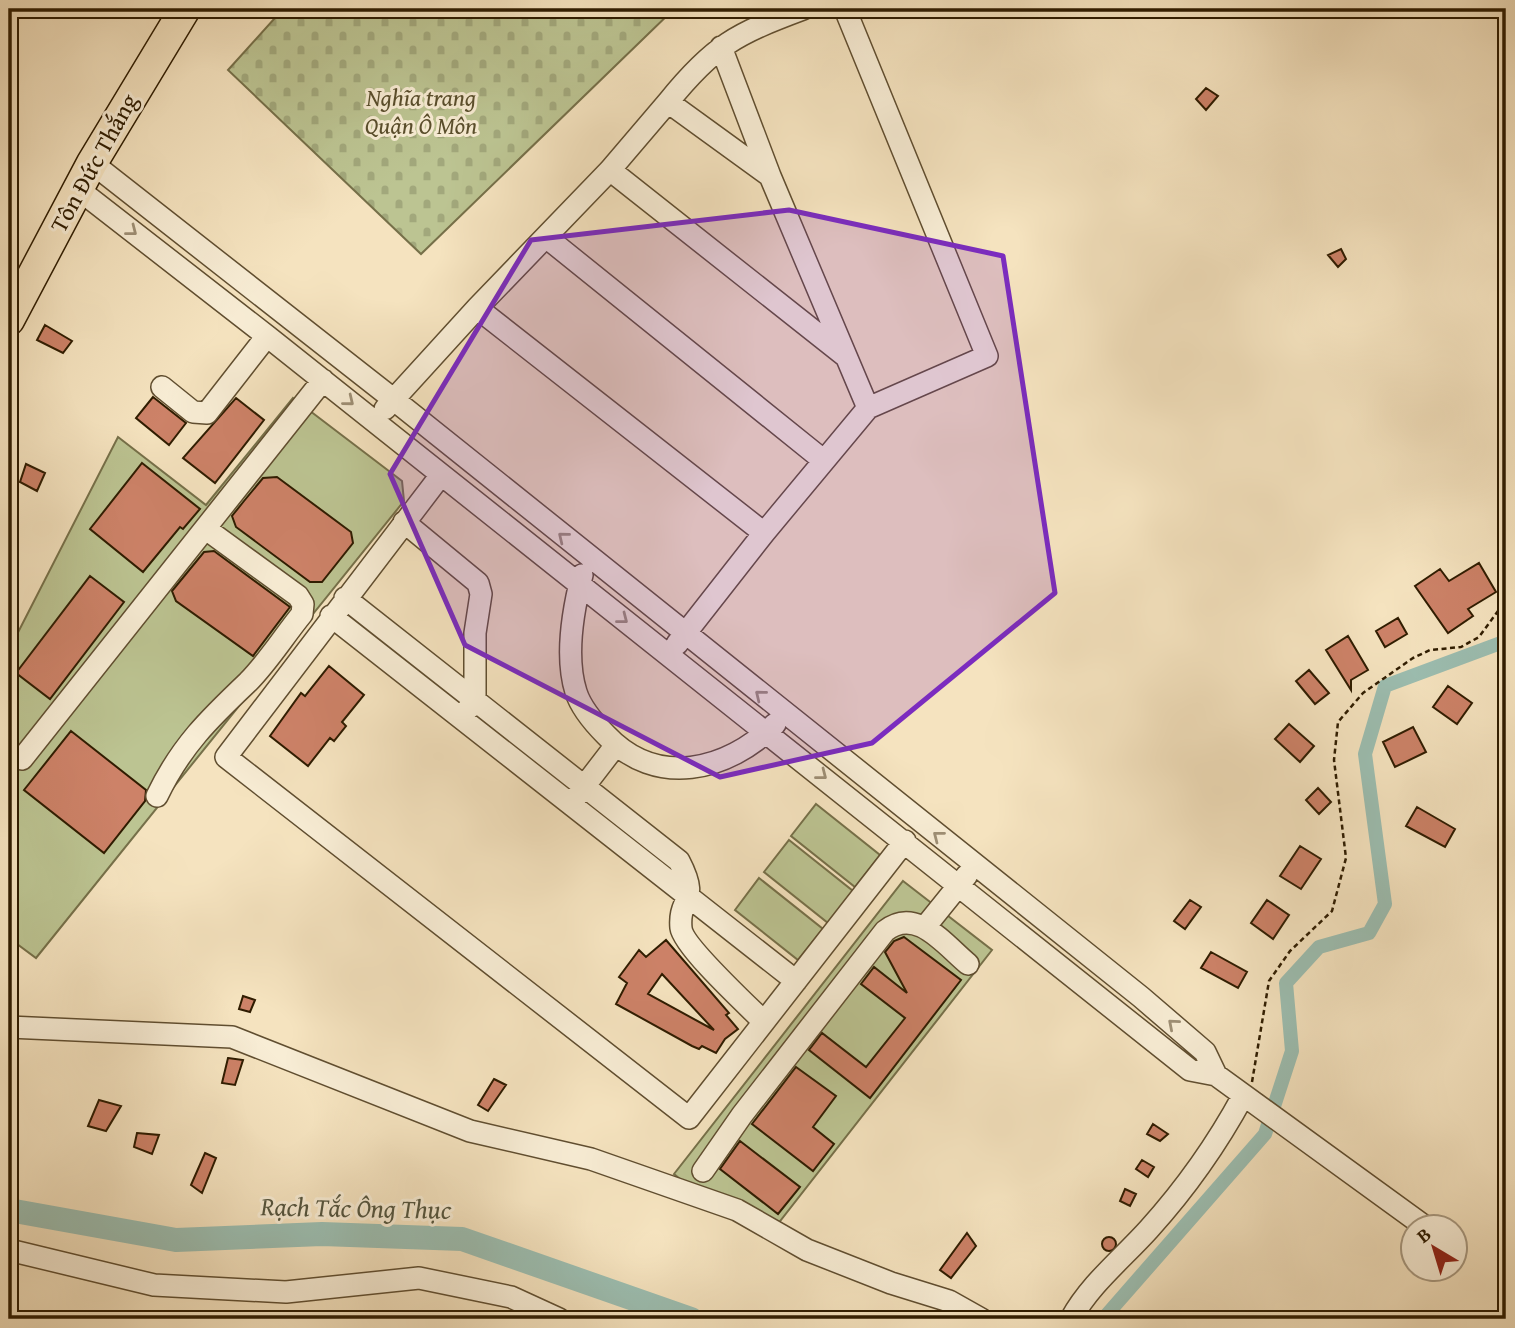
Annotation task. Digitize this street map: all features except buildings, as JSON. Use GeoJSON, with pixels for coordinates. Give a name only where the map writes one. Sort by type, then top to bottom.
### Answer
{"type":"FeatureCollection","features":[{"type":"Feature","properties":{"kind":"highway","name":"Tôn Đức Thắng"},"geometry":{"type":"LineString","coordinates":[[9,320],[85,176],[185,9]]}},
{"type":"Feature","properties":{"kind":"street"},"geometry":{"type":"LineString","coordinates":[[375,422],[477,308],[610,170],[720,47],[750,29],[803,9]]}},
{"type":"Feature","properties":{"kind":"street"},"geometry":{"type":"LineString","coordinates":[[669,655],[823,460],[869,408],[987,356],[845,9]]}},
{"type":"Feature","properties":{"kind":"street"},"geometry":{"type":"LineString","coordinates":[[720,47],[770,176],[869,408]]}},
{"type":"Feature","properties":{"kind":"street"},"geometry":{"type":"LineString","coordinates":[[668,102],[770,176]]}},
{"type":"Feature","properties":{"kind":"street"},"geometry":{"type":"LineString","coordinates":[[734,152],[745,151],[755,136]]}},
{"type":"Feature","properties":{"kind":"street"},"geometry":{"type":"LineString","coordinates":[[610,170],[846,356]]}},
{"type":"Feature","properties":{"kind":"street"},"geometry":{"type":"LineString","coordinates":[[85,176],[223,266],[393,399],[1184,1034],[1205,1052],[1216,1075]]}},
{"type":"Feature","properties":{"kind":"street"},"geometry":{"type":"LineString","coordinates":[[85,176],[206,288],[1190,1070],[1216,1075],[1403,1212]]}},
{"type":"Feature","properties":{"kind":"street"},"geometry":{"type":"LineString","coordinates":[[546,237],[823,460]]}},
{"type":"Feature","properties":{"kind":"street"},"geometry":{"type":"LineString","coordinates":[[206,288],[223,266]]}},
{"type":"Feature","properties":{"kind":"street"},"geometry":{"type":"LineString","coordinates":[[782,308],[802,300],[815,282]]}},
{"type":"Feature","properties":{"kind":"street"},"geometry":{"type":"LineString","coordinates":[[477,308],[764,533]]}},
{"type":"Feature","properties":{"kind":"street"},"geometry":{"type":"LineString","coordinates":[[162,387],[193,412],[207,413],[267,335]]}},
{"type":"Feature","properties":{"kind":"street"},"geometry":{"type":"LineString","coordinates":[[22,759],[323,380]]}},
{"type":"Feature","properties":{"kind":"street"},"geometry":{"type":"LineString","coordinates":[[441,475],[226,757],[689,1118],[905,841]]}},
{"type":"Feature","properties":{"kind":"street"},"geometry":{"type":"LineString","coordinates":[[404,522],[478,583],[481,594],[475,633],[475,700],[462,718]]}},
{"type":"Feature","properties":{"kind":"street"},"geometry":{"type":"LineString","coordinates":[[157,796],[170,769],[202,726],[226,699],[248,681],[302,614],[303,604],[298,596],[206,529]]}},
{"type":"Feature","properties":{"kind":"street"},"geometry":{"type":"LineString","coordinates":[[588,556],[580,585],[570,650],[576,692],[590,718],[616,745],[650,765],[685,770],[715,765],[746,749],[784,714]]}},
{"type":"Feature","properties":{"kind":"street"},"geometry":{"type":"LineString","coordinates":[[345,598],[679,861],[689,880],[690,898],[681,918],[684,939],[764,1022]]}},
{"type":"Feature","properties":{"kind":"street"},"geometry":{"type":"LineString","coordinates":[[331,616],[796,981]]}},
{"type":"Feature","properties":{"kind":"street"},"geometry":{"type":"LineString","coordinates":[[378,653],[392,635]]}},
{"type":"Feature","properties":{"kind":"street"},"geometry":{"type":"LineString","coordinates":[[202,726],[232,749]]}},
{"type":"Feature","properties":{"kind":"street"},"geometry":{"type":"LineString","coordinates":[[571,804],[616,745]]}},
{"type":"Feature","properties":{"kind":"street"},"geometry":{"type":"LineString","coordinates":[[925,928],[975,866]]}},
{"type":"Feature","properties":{"kind":"street"},"geometry":{"type":"LineString","coordinates":[[704,1171],[742,1115],[885,931],[896,922],[906,921],[925,928],[968,964]]}},
{"type":"Feature","properties":{"kind":"street"},"geometry":{"type":"LineString","coordinates":[[9,1027],[232,1037],[470,1131],[590,1159],[737,1210],[807,1250],[948,1301],[981,1319]]}},
{"type":"Feature","properties":{"kind":"street"},"geometry":{"type":"LineString","coordinates":[[1071,1319],[1092,1289],[1151,1227],[1201,1165],[1247,1098]]}},
{"type":"Feature","properties":{"kind":"street"},"geometry":{"type":"LineString","coordinates":[[9,1250],[153,1285],[286,1292],[419,1278],[511,1297],[559,1319]]}},
{"type":"Feature","properties":{"kind":"path"},"geometry":{"type":"LineString","coordinates":[[1247,1098],[1261,1036],[1263,1004],[1269,981],[1290,951],[1332,911],[1346,858],[1334,760],[1338,722],[1363,693],[1413,658],[1430,650],[1461,647],[1479,637],[1506,600]]}},
{"type":"Feature","properties":{"kind":"path"},"geometry":{"type":"LineString","coordinates":[[1499,681],[1506,678]]}},
{"type":"Feature","properties":{"kind":"highlighted area"},"geometry":{"type":"Polygon","coordinates":[[[789,210],[1003,256],[1055,593],[872,743],[720,777],[465,645],[390,474],[531,240],[789,210]]]}},
{"type":"Feature","properties":{"kind":"green space","name":"Nghĩa trang Quận Ô Môn"},"geometry":{"type":"Polygon","coordinates":[[[283,9],[674,9],[421,254],[228,70],[283,9]]]}},
{"type":"Feature","properties":{"kind":"green space"},"geometry":{"type":"Polygon","coordinates":[[[293,398],[402,481],[404,501],[36,958],[9,938],[9,650],[118,437],[206,505],[293,398]]]}},
{"type":"Feature","properties":{"kind":"green space"},"geometry":{"type":"Polygon","coordinates":[[[816,804],[880,855],[855,887],[791,836],[816,804]]]}},
{"type":"Feature","properties":{"kind":"green space"},"geometry":{"type":"Polygon","coordinates":[[[789,840],[853,891],[828,923],[764,872],[789,840]]]}},
{"type":"Feature","properties":{"kind":"green space"},"geometry":{"type":"Polygon","coordinates":[[[759,878],[823,929],[798,960],[735,910],[759,878]]]}},
{"type":"Feature","properties":{"kind":"green space"},"geometry":{"type":"Polygon","coordinates":[[[903,881],[992,950],[777,1225],[692,1189],[674,1174],[903,881]]]}},
{"type":"Feature","properties":{"kind":"waterway"},"geometry":{"type":"LineString","coordinates":[[1103,1319],[1265,1134],[1292,1051],[1286,983],[1319,947],[1369,933],[1385,904],[1365,754],[1385,686],[1506,641]]}},
{"type":"Feature","properties":{"kind":"waterway","name":"Rạch Tắc Ông Thục"},"geometry":{"type":"LineString","coordinates":[[9,1210],[176,1240],[322,1234],[462,1239],[691,1319]]}}]}
